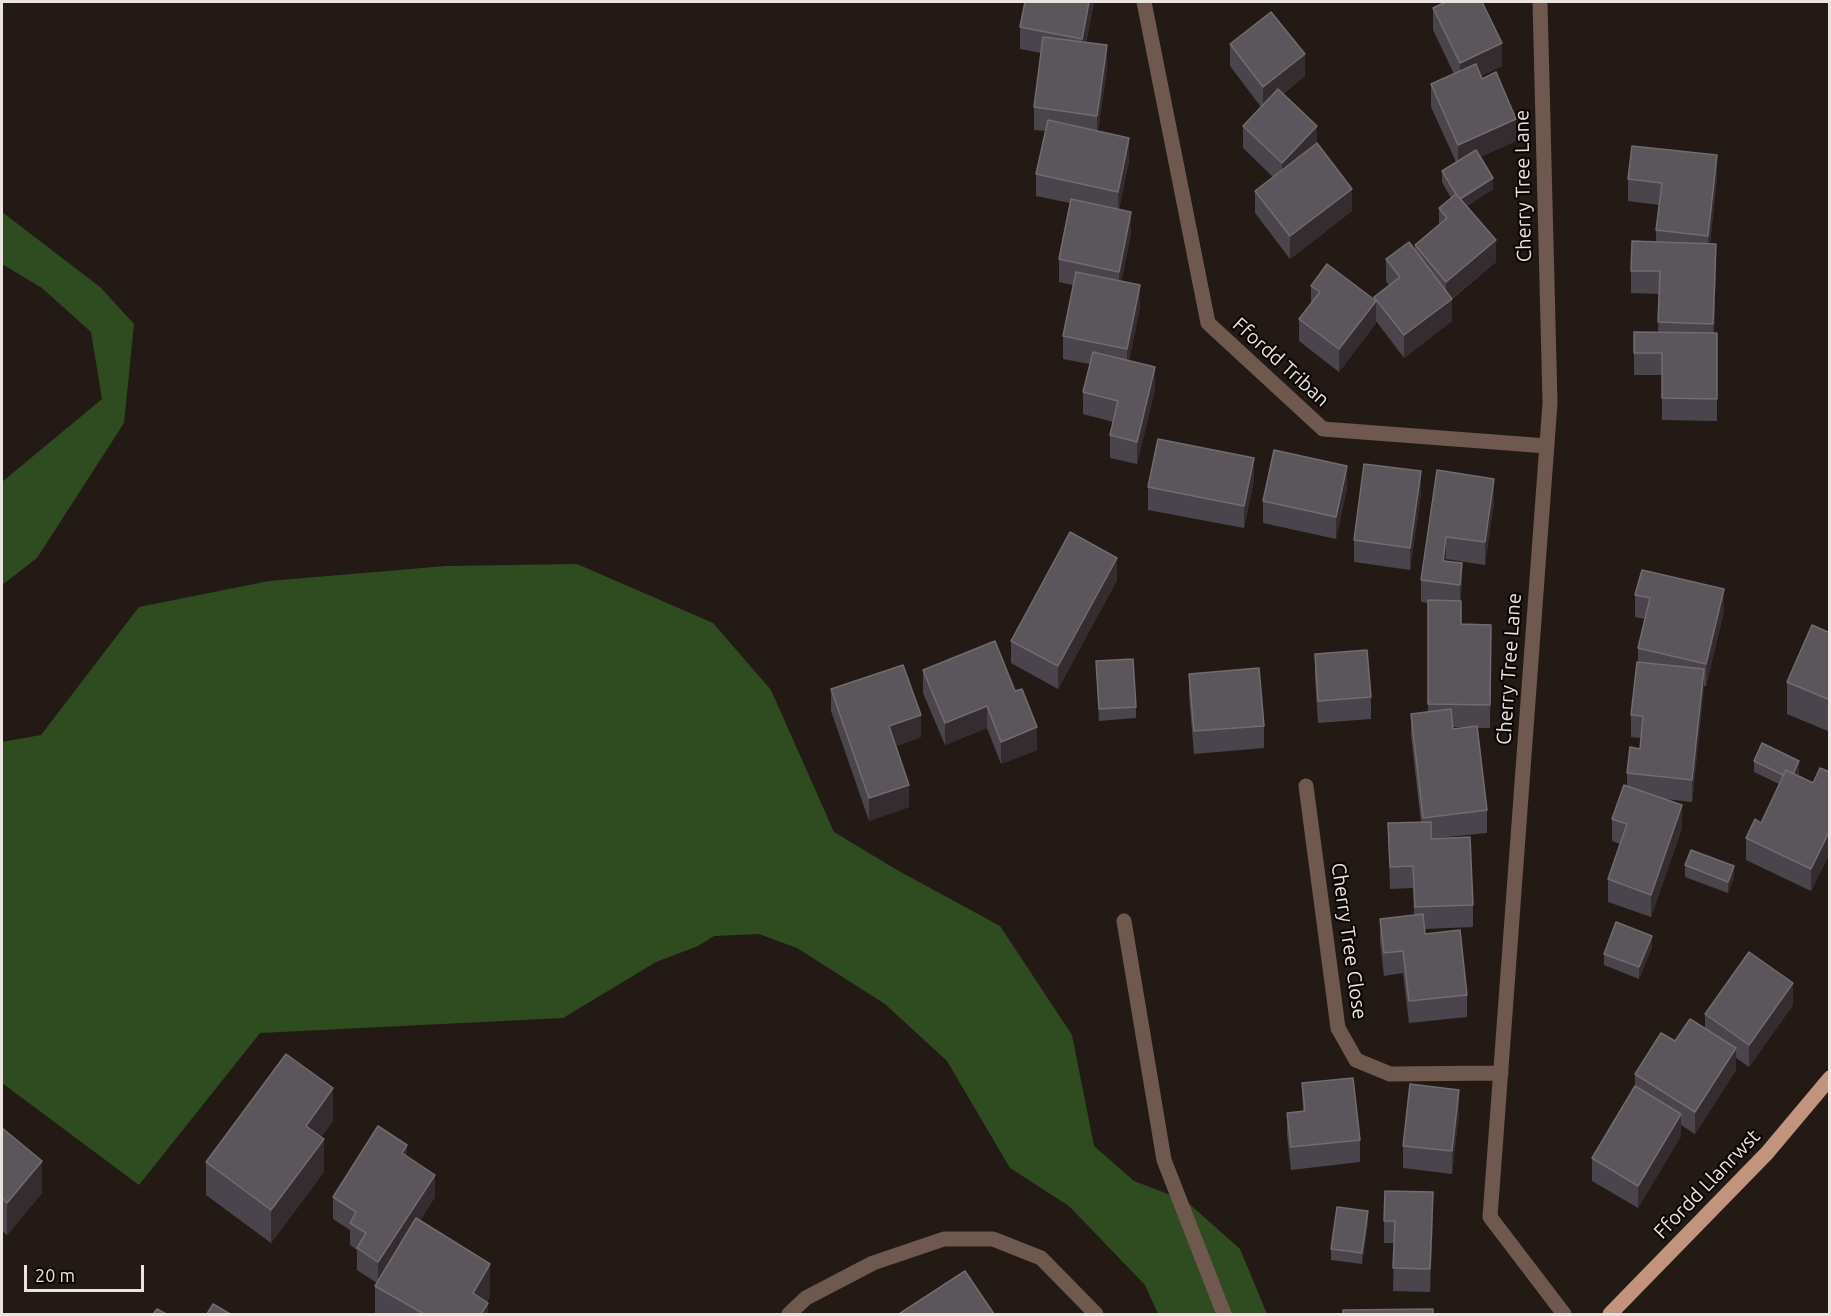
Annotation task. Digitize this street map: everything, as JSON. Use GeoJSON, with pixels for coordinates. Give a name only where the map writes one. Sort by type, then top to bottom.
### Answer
{"type":"FeatureCollection","features":[{"type":"Feature","properties":{"kind":"main road","name":"Ffordd Llanrwst"},"geometry":{"type":"LineString","coordinates":[[1610,1314],[1767,1153],[1830,1078]]}},
{"type":"Feature","properties":{"kind":"street","name":"Ffordd Triban"},"geometry":{"type":"LineString","coordinates":[[1144,2],[1208,323],[1323,429],[1547,446]]}},
{"type":"Feature","properties":{"kind":"street","name":"Cherry Tree Lane"},"geometry":{"type":"LineString","coordinates":[[1540,2],[1550,403],[1490,1217],[1564,1314]]}},
{"type":"Feature","properties":{"kind":"street","name":"Cherry Tree Close"},"geometry":{"type":"LineString","coordinates":[[1306,786],[1338,1028],[1356,1060],[1390,1074],[1500,1073]]}},
{"type":"Feature","properties":{"kind":"street"},"geometry":{"type":"LineString","coordinates":[[1124,921],[1164,1160],[1224,1314]]}},
{"type":"Feature","properties":{"kind":"street"},"geometry":{"type":"LineString","coordinates":[[789,1314],[806,1298],[873,1263],[944,1239],[993,1239],[1041,1258],[1096,1314]]}},
{"type":"Feature","properties":{"kind":"green space"},"geometry":{"type":"Polygon","coordinates":[[[2,212],[100,287],[134,324],[124,423],[37,558],[2,585],[2,482],[102,399],[91,332],[42,288],[2,264],[2,212]]]}},
{"type":"Feature","properties":{"kind":"green space"},"geometry":{"type":"Polygon","coordinates":[[[577,564],[713,623],[771,690],[834,832],[897,870],[1000,926],[1072,1035],[1094,1146],[1134,1181],[1186,1201],[1240,1249],[1267,1314],[1158,1314],[1145,1285],[1069,1206],[1010,1168],[947,1061],[885,1004],[797,948],[759,934],[714,936],[698,946],[656,962],[563,1018],[260,1033],[139,1185],[2,1083],[2,742],[41,735],[139,607],[269,581],[446,566],[577,564]]]}},
{"type":"Feature","properties":{"kind":"building"},"geometry":{"type":"Polygon","coordinates":[[[1025,2],[1089,2],[1082,39],[1020,27],[1025,2]]]}},
{"type":"Feature","properties":{"kind":"building"},"geometry":{"type":"Polygon","coordinates":[[[1446,2],[1482,2],[1502,43],[1460,63],[1433,8],[1446,2]]]}},
{"type":"Feature","properties":{"kind":"building"},"geometry":{"type":"Polygon","coordinates":[[[1271,12],[1305,54],[1263,87],[1230,44],[1271,12]]]}},
{"type":"Feature","properties":{"kind":"building"},"geometry":{"type":"Polygon","coordinates":[[[1043,37],[1107,45],[1097,116],[1034,107],[1043,37]]]}},
{"type":"Feature","properties":{"kind":"building"},"geometry":{"type":"Polygon","coordinates":[[[1476,64],[1482,79],[1496,72],[1516,119],[1458,145],[1431,84],[1476,64]]]}},
{"type":"Feature","properties":{"kind":"building"},"geometry":{"type":"Polygon","coordinates":[[[1278,89],[1317,126],[1282,163],[1243,126],[1278,89]]]}},
{"type":"Feature","properties":{"kind":"building"},"geometry":{"type":"Polygon","coordinates":[[[1048,120],[1129,138],[1118,192],[1036,174],[1048,120]]]}},
{"type":"Feature","properties":{"kind":"building"},"geometry":{"type":"Polygon","coordinates":[[[1317,143],[1352,189],[1290,236],[1255,191],[1317,143]]]}},
{"type":"Feature","properties":{"kind":"building"},"geometry":{"type":"Polygon","coordinates":[[[1632,146],[1717,155],[1708,236],[1656,230],[1662,183],[1628,179],[1632,146]]]}},
{"type":"Feature","properties":{"kind":"building"},"geometry":{"type":"Polygon","coordinates":[[[1476,150],[1493,178],[1460,199],[1442,171],[1476,150]]]}},
{"type":"Feature","properties":{"kind":"building"},"geometry":{"type":"Polygon","coordinates":[[[1456,194],[1496,240],[1446,282],[1415,245],[1447,218],[1439,208],[1456,194]]]}},
{"type":"Feature","properties":{"kind":"building"},"geometry":{"type":"Polygon","coordinates":[[[1071,199],[1131,212],[1119,272],[1059,259],[1071,199]]]}},
{"type":"Feature","properties":{"kind":"building"},"geometry":{"type":"Polygon","coordinates":[[[1632,241],[1716,244],[1713,324],[1658,322],[1660,271],[1631,271],[1632,241]]]}},
{"type":"Feature","properties":{"kind":"building"},"geometry":{"type":"Polygon","coordinates":[[[1409,242],[1452,299],[1404,335],[1374,297],[1400,277],[1386,259],[1409,242]]]}},
{"type":"Feature","properties":{"kind":"building"},"geometry":{"type":"Polygon","coordinates":[[[1327,264],[1376,301],[1339,349],[1299,319],[1320,292],[1311,286],[1327,264]]]}},
{"type":"Feature","properties":{"kind":"building"},"geometry":{"type":"Polygon","coordinates":[[[1076,272],[1140,285],[1127,349],[1063,336],[1076,272]]]}},
{"type":"Feature","properties":{"kind":"building"},"geometry":{"type":"Polygon","coordinates":[[[1634,332],[1717,333],[1717,399],[1662,398],[1662,353],[1634,353],[1634,332]]]}},
{"type":"Feature","properties":{"kind":"building"},"geometry":{"type":"Polygon","coordinates":[[[1093,352],[1155,367],[1137,442],[1110,435],[1118,401],[1083,392],[1093,352]]]}},
{"type":"Feature","properties":{"kind":"building"},"geometry":{"type":"Polygon","coordinates":[[[1158,439],[1254,458],[1244,506],[1148,487],[1158,439]]]}},
{"type":"Feature","properties":{"kind":"building"},"geometry":{"type":"Polygon","coordinates":[[[1274,450],[1347,466],[1336,517],[1263,501],[1274,450]]]}},
{"type":"Feature","properties":{"kind":"building"},"geometry":{"type":"Polygon","coordinates":[[[1364,464],[1421,471],[1410,548],[1354,540],[1364,464]]]}},
{"type":"Feature","properties":{"kind":"building"},"geometry":{"type":"Polygon","coordinates":[[[1437,470],[1494,479],[1485,542],[1446,537],[1443,561],[1462,563],[1460,585],[1421,580],[1437,470]]]}},
{"type":"Feature","properties":{"kind":"building"},"geometry":{"type":"Polygon","coordinates":[[[1070,532],[1117,558],[1058,666],[1011,641],[1070,532]]]}},
{"type":"Feature","properties":{"kind":"building"},"geometry":{"type":"Polygon","coordinates":[[[1642,570],[1724,589],[1706,664],[1638,648],[1650,598],[1635,595],[1642,570]]]}},
{"type":"Feature","properties":{"kind":"building"},"geometry":{"type":"Polygon","coordinates":[[[1428,600],[1461,601],[1461,624],[1491,625],[1490,705],[1428,704],[1428,600]]]}},
{"type":"Feature","properties":{"kind":"building"},"geometry":{"type":"Polygon","coordinates":[[[1812,625],[1830,633],[1830,700],[1787,682],[1812,625]]]}},
{"type":"Feature","properties":{"kind":"building"},"geometry":{"type":"Polygon","coordinates":[[[995,641],[1015,691],[1022,689],[1037,727],[1001,742],[987,706],[945,723],[923,670],[995,641]]]}},
{"type":"Feature","properties":{"kind":"building"},"geometry":{"type":"Polygon","coordinates":[[[1367,650],[1371,697],[1318,701],[1315,654],[1367,650]]]}},
{"type":"Feature","properties":{"kind":"building"},"geometry":{"type":"Polygon","coordinates":[[[1133,659],[1136,707],[1099,709],[1096,661],[1133,659]]]}},
{"type":"Feature","properties":{"kind":"building"},"geometry":{"type":"Polygon","coordinates":[[[1637,662],[1704,669],[1692,780],[1627,773],[1630,747],[1640,749],[1643,716],[1631,715],[1637,662]]]}},
{"type":"Feature","properties":{"kind":"building"},"geometry":{"type":"Polygon","coordinates":[[[903,665],[921,715],[889,726],[909,785],[869,798],[831,689],[903,665]]]}},
{"type":"Feature","properties":{"kind":"building"},"geometry":{"type":"Polygon","coordinates":[[[1259,668],[1264,726],[1194,731],[1189,674],[1259,668]]]}},
{"type":"Feature","properties":{"kind":"building"},"geometry":{"type":"Polygon","coordinates":[[[1451,709],[1453,729],[1477,726],[1487,810],[1423,818],[1411,714],[1451,709]]]}},
{"type":"Feature","properties":{"kind":"building"},"geometry":{"type":"Polygon","coordinates":[[[1762,743],[1799,761],[1793,774],[1786,770],[1783,775],[1754,761],[1762,743]]]}},
{"type":"Feature","properties":{"kind":"building"},"geometry":{"type":"Polygon","coordinates":[[[1820,768],[1830,772],[1830,830],[1811,869],[1746,838],[1755,819],[1761,823],[1786,770],[1813,783],[1820,768]]]}},
{"type":"Feature","properties":{"kind":"building"},"geometry":{"type":"Polygon","coordinates":[[[1624,785],[1682,805],[1651,895],[1608,879],[1627,824],[1612,819],[1624,785]]]}},
{"type":"Feature","properties":{"kind":"building"},"geometry":{"type":"Polygon","coordinates":[[[1431,822],[1431,839],[1470,837],[1473,905],[1415,907],[1413,866],[1390,867],[1388,823],[1431,822]]]}},
{"type":"Feature","properties":{"kind":"building"},"geometry":{"type":"Polygon","coordinates":[[[1691,850],[1734,866],[1728,882],[1685,865],[1691,850]]]}},
{"type":"Feature","properties":{"kind":"building"},"geometry":{"type":"Polygon","coordinates":[[[1423,914],[1425,934],[1460,930],[1467,995],[1409,1001],[1403,951],[1384,953],[1380,919],[1423,914]]]}},
{"type":"Feature","properties":{"kind":"building"},"geometry":{"type":"Polygon","coordinates":[[[1616,922],[1652,936],[1639,967],[1604,954],[1616,922]]]}},
{"type":"Feature","properties":{"kind":"building"},"geometry":{"type":"Polygon","coordinates":[[[1749,952],[1793,983],[1749,1045],[1705,1014],[1749,952]]]}},
{"type":"Feature","properties":{"kind":"building"},"geometry":{"type":"Polygon","coordinates":[[[1690,1019],[1736,1048],[1695,1112],[1635,1074],[1661,1033],[1675,1041],[1690,1019]]]}},
{"type":"Feature","properties":{"kind":"building"},"geometry":{"type":"Polygon","coordinates":[[[286,1054],[333,1088],[306,1126],[324,1139],[271,1210],[206,1162],[286,1054]]]}},
{"type":"Feature","properties":{"kind":"building"},"geometry":{"type":"Polygon","coordinates":[[[1353,1078],[1360,1140],[1291,1147],[1287,1113],[1305,1111],[1302,1083],[1353,1078]]]}},
{"type":"Feature","properties":{"kind":"building"},"geometry":{"type":"Polygon","coordinates":[[[1410,1084],[1459,1090],[1452,1151],[1403,1146],[1410,1084]]]}},
{"type":"Feature","properties":{"kind":"building"},"geometry":{"type":"Polygon","coordinates":[[[1635,1086],[1681,1114],[1638,1186],[1592,1158],[1635,1086]]]}},
{"type":"Feature","properties":{"kind":"building"},"geometry":{"type":"Polygon","coordinates":[[[378,1126],[407,1145],[402,1153],[435,1175],[378,1262],[357,1248],[366,1233],[350,1223],[356,1212],[333,1197],[378,1126]]]}},
{"type":"Feature","properties":{"kind":"building"},"geometry":{"type":"Polygon","coordinates":[[[2,1128],[42,1161],[7,1203],[2,1198],[2,1128]]]}},
{"type":"Feature","properties":{"kind":"building"},"geometry":{"type":"Polygon","coordinates":[[[1385,1191],[1433,1192],[1430,1269],[1393,1268],[1395,1221],[1384,1221],[1385,1191]]]}},
{"type":"Feature","properties":{"kind":"building"},"geometry":{"type":"Polygon","coordinates":[[[1337,1207],[1368,1211],[1362,1253],[1331,1249],[1337,1207]]]}},
{"type":"Feature","properties":{"kind":"building"},"geometry":{"type":"Polygon","coordinates":[[[416,1218],[490,1264],[473,1293],[488,1303],[481,1314],[424,1314],[375,1286],[416,1218]]]}},
{"type":"Feature","properties":{"kind":"building"},"geometry":{"type":"Polygon","coordinates":[[[965,1271],[994,1314],[899,1314],[965,1271]]]}},
{"type":"Feature","properties":{"kind":"building"},"geometry":{"type":"Polygon","coordinates":[[[213,1304],[230,1314],[207,1314],[213,1304]]]}},
{"type":"Feature","properties":{"kind":"building"},"geometry":{"type":"Polygon","coordinates":[[[157,1309],[166,1314],[153,1314],[157,1309]]]}},
{"type":"Feature","properties":{"kind":"building"},"geometry":{"type":"Polygon","coordinates":[[[1433,1309],[1433,1314],[1343,1314],[1343,1310],[1433,1309]]]}}]}
